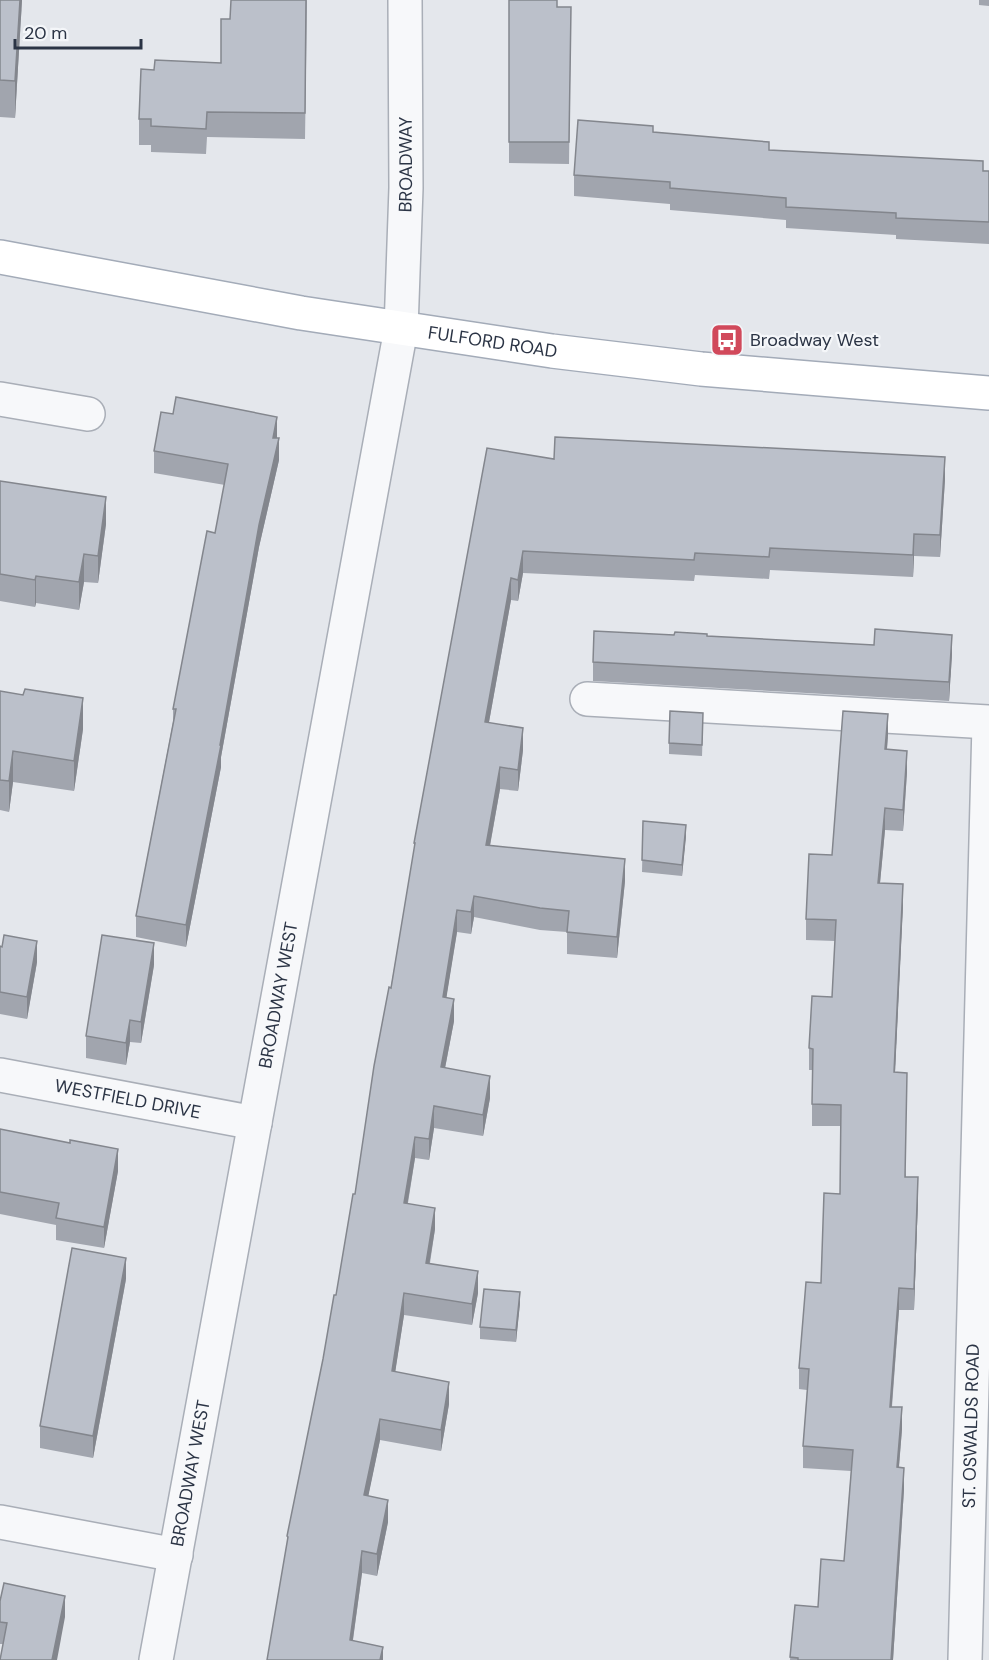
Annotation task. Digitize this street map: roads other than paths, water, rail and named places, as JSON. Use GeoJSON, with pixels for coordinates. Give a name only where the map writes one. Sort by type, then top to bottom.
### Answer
{"type":"FeatureCollection","features":[{"type":"Feature","properties":{"kind":"main road","name":"FULFORD ROAD"},"geometry":{"type":"LineString","coordinates":[[0,257],[285,310],[552,351],[701,369],[989,393]]}},
{"type":"Feature","properties":{"kind":"street","name":"BROADWAY"},"geometry":{"type":"LineString","coordinates":[[401,329],[406,188],[405,0]]}},
{"type":"Feature","properties":{"kind":"street","name":"BROADWAY WEST"},"geometry":{"type":"LineString","coordinates":[[156,1660],[401,329]]}},
{"type":"Feature","properties":{"kind":"street"},"geometry":{"type":"LineString","coordinates":[[0,399],[88,414]]}},
{"type":"Feature","properties":{"kind":"street"},"geometry":{"type":"LineString","coordinates":[[587,699],[989,723]]}},
{"type":"Feature","properties":{"kind":"street","name":"ST. OSWALDS ROAD"},"geometry":{"type":"LineString","coordinates":[[965,1660],[983,1153],[989,723]]}},
{"type":"Feature","properties":{"kind":"street","name":"WESTFIELD DRIVE"},"geometry":{"type":"LineString","coordinates":[[0,1075],[255,1123]]}},
{"type":"Feature","properties":{"kind":"street"},"geometry":{"type":"LineString","coordinates":[[0,1522],[176,1555]]}},
{"type":"Feature","properties":{"kind":"place","name":"Broadway West"},"geometry":{"type":"Point","coordinates":[727,340]}}]}
